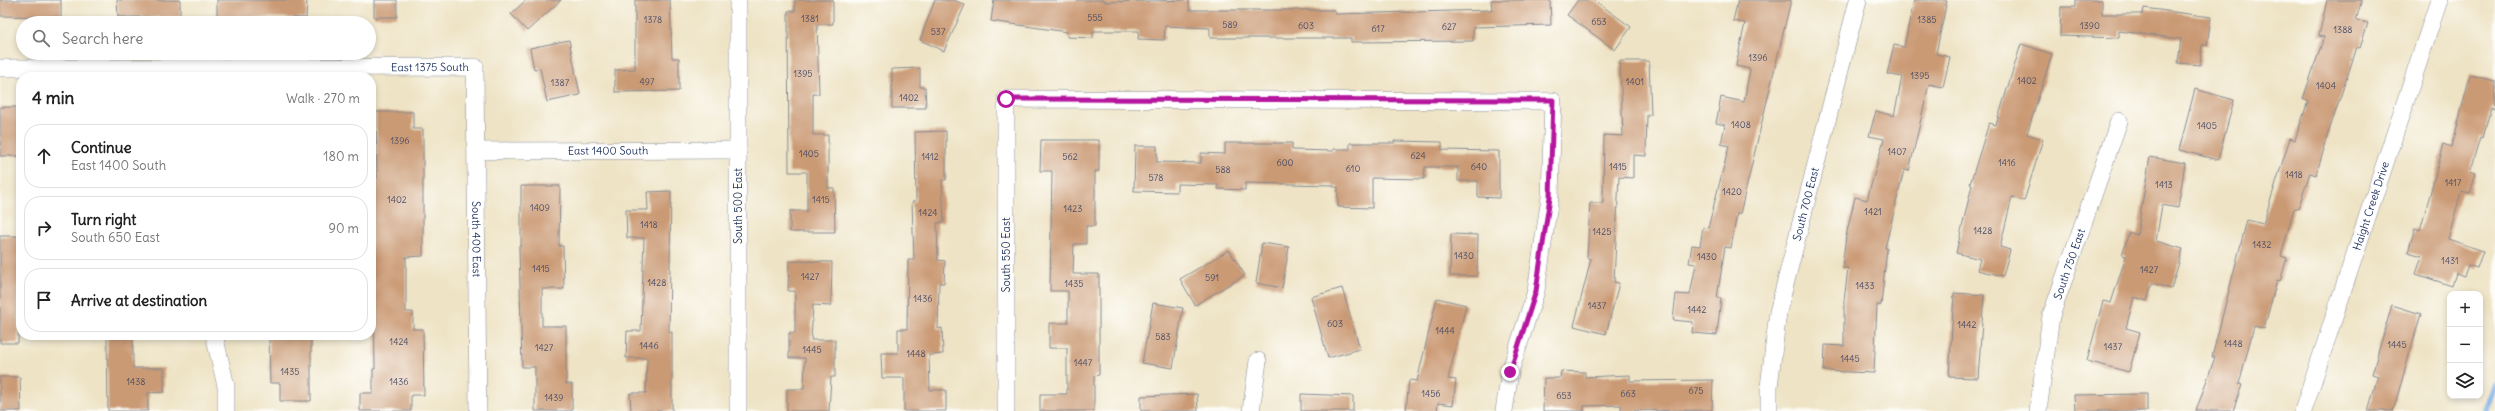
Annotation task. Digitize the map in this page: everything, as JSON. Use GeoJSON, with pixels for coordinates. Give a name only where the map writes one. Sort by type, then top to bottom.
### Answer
{"type":"FeatureCollection","features":[{"type":"Feature","properties":{"kind":"street","name":"South 500 East"},"geometry":{"type":"LineString","coordinates":[[738,0],[738,411]]}},
{"type":"Feature","properties":{"kind":"street","name":"South 700 East"},"geometry":{"type":"LineString","coordinates":[[1770,411],[1770,387],[1778,312],[1858,0]]}},
{"type":"Feature","properties":{"kind":"street","name":"Haight Creek Drive"},"geometry":{"type":"LineString","coordinates":[[2303,411],[2439,0]]}},
{"type":"Feature","properties":{"kind":"street","name":"East 1375 South"},"geometry":{"type":"LineString","coordinates":[[0,68],[475,67]]}},
{"type":"Feature","properties":{"kind":"street","name":"South 400 East"},"geometry":{"type":"LineString","coordinates":[[475,67],[477,151],[478,411]]}},
{"type":"Feature","properties":{"kind":"street","name":"South 550 East"},"geometry":{"type":"LineString","coordinates":[[1006,411],[1006,99],[1553,100],[1550,197],[1536,291],[1510,372],[1504,411]]}},
{"type":"Feature","properties":{"kind":"street","name":"South 750 East"},"geometry":{"type":"LineString","coordinates":[[2038,411],[2051,316],[2119,121]]}},
{"type":"Feature","properties":{"kind":"street","name":"East 1400 South"},"geometry":{"type":"LineString","coordinates":[[477,151],[738,150]]}},
{"type":"Feature","properties":{"kind":"street"},"geometry":{"type":"LineString","coordinates":[[215,340],[226,386],[226,411]]}},
{"type":"Feature","properties":{"kind":"street"},"geometry":{"type":"LineString","coordinates":[[1251,411],[1258,361]]}},
{"type":"Feature","properties":{"kind":"building"},"geometry":{"type":"Polygon","coordinates":[[[0,0],[61,0],[61,16],[0,16],[0,0]]]}},
{"type":"Feature","properties":{"kind":"building"},"geometry":{"type":"Polygon","coordinates":[[[117,0],[180,0],[180,16],[118,16],[117,0]]]}},
{"type":"Feature","properties":{"kind":"building"},"geometry":{"type":"Polygon","coordinates":[[[217,0],[307,0],[306,16],[217,16],[217,0]]]}},
{"type":"Feature","properties":{"kind":"building"},"geometry":{"type":"Polygon","coordinates":[[[374,0],[397,0],[397,17],[374,16],[374,0]]]}},
{"type":"Feature","properties":{"kind":"building"},"geometry":{"type":"Polygon","coordinates":[[[526,0],[561,0],[527,31],[511,14],[526,0]]]}},
{"type":"Feature","properties":{"kind":"building"},"geometry":{"type":"Polygon","coordinates":[[[635,0],[670,0],[672,58],[679,58],[679,91],[615,92],[615,70],[635,69],[635,0]]]}},
{"type":"Feature","properties":{"kind":"building"},"geometry":{"type":"Polygon","coordinates":[[[795,0],[833,0],[833,24],[817,24],[819,94],[813,94],[813,135],[828,135],[828,188],[834,188],[835,232],[790,232],[790,211],[807,211],[807,172],[789,172],[788,11],[795,11],[795,0]]]}},
{"type":"Feature","properties":{"kind":"building"},"geometry":{"type":"Polygon","coordinates":[[[935,0],[954,0],[965,5],[944,51],[920,40],[935,0]]]}},
{"type":"Feature","properties":{"kind":"building"},"geometry":{"type":"Polygon","coordinates":[[[994,0],[1105,0],[1105,2],[1189,0],[1189,10],[1335,10],[1335,14],[1492,10],[1491,0],[1550,0],[1551,25],[1473,27],[1473,41],[1351,42],[1351,38],[1210,38],[1210,28],[1165,26],[1164,40],[1138,39],[1139,31],[1093,31],[1093,38],[1067,37],[1067,32],[991,21],[994,0]]]}},
{"type":"Feature","properties":{"kind":"building"},"geometry":{"type":"Polygon","coordinates":[[[1578,0],[1594,0],[1631,27],[1615,50],[1567,15],[1578,0]]]}},
{"type":"Feature","properties":{"kind":"building"},"geometry":{"type":"Polygon","coordinates":[[[1738,0],[1791,0],[1740,214],[1737,213],[1731,248],[1725,247],[1717,298],[1721,298],[1717,335],[1692,333],[1693,322],[1673,320],[1676,294],[1690,295],[1696,264],[1689,263],[1692,245],[1700,246],[1703,227],[1708,228],[1729,146],[1721,144],[1725,125],[1716,123],[1721,97],[1744,102],[1750,69],[1736,66],[1745,23],[1733,21],[1738,0]]]}},
{"type":"Feature","properties":{"kind":"building"},"geometry":{"type":"Polygon","coordinates":[[[1914,0],[1947,0],[1936,54],[1950,57],[1943,87],[1929,84],[1909,171],[1904,170],[1885,248],[1887,248],[1881,305],[1877,305],[1874,373],[1824,371],[1825,345],[1844,346],[1844,301],[1848,268],[1842,268],[1846,236],[1855,197],[1867,200],[1884,139],[1869,136],[1876,111],[1894,116],[1902,77],[1887,74],[1894,45],[1904,47],[1914,0]]]}},
{"type":"Feature","properties":{"kind":"building"},"geometry":{"type":"Polygon","coordinates":[[[2076,0],[2102,0],[2102,14],[2143,14],[2144,8],[2211,17],[2207,45],[2202,45],[2200,65],[2178,63],[2181,39],[2119,31],[2119,38],[2060,36],[2061,7],[2076,7],[2076,0]]]}},
{"type":"Feature","properties":{"kind":"building"},"geometry":{"type":"Polygon","coordinates":[[[2327,0],[2362,0],[2356,20],[2368,23],[2360,48],[2357,47],[2323,149],[2316,175],[2310,173],[2298,209],[2294,208],[2281,256],[2287,258],[2280,281],[2277,280],[2264,329],[2254,326],[2239,384],[2242,385],[2233,411],[2196,411],[2215,357],[2212,357],[2247,220],[2263,224],[2290,138],[2295,140],[2308,101],[2303,99],[2324,37],[2319,36],[2327,0]]]}},
{"type":"Feature","properties":{"kind":"building"},"geometry":{"type":"Polygon","coordinates":[[[569,40],[580,95],[547,102],[540,68],[534,69],[530,48],[569,40]]]}},
{"type":"Feature","properties":{"kind":"building"},"geometry":{"type":"Polygon","coordinates":[[[2021,44],[2052,54],[2027,134],[2043,139],[2024,201],[2012,197],[2000,247],[2010,250],[2003,276],[1977,270],[1980,259],[1956,253],[1972,185],[1970,184],[1989,123],[1996,125],[2021,44]]]}},
{"type":"Feature","properties":{"kind":"building"},"geometry":{"type":"Polygon","coordinates":[[[1620,61],[1649,61],[1651,115],[1647,115],[1646,156],[1633,155],[1633,178],[1619,177],[1614,282],[1619,283],[1606,334],[1574,326],[1591,259],[1587,258],[1590,203],[1603,203],[1604,135],[1623,136],[1620,61]]]}},
{"type":"Feature","properties":{"kind":"building"},"geometry":{"type":"Polygon","coordinates":[[[920,68],[920,87],[925,87],[926,108],[892,108],[892,69],[920,68]]]}},
{"type":"Feature","properties":{"kind":"building"},"geometry":{"type":"Polygon","coordinates":[[[2470,75],[2495,81],[2495,108],[2491,107],[2483,138],[2480,137],[2470,171],[2476,173],[2470,194],[2461,192],[2448,239],[2483,251],[2477,268],[2468,265],[2464,276],[2456,273],[2452,286],[2416,274],[2422,256],[2408,252],[2415,228],[2420,230],[2444,144],[2452,147],[2470,75]]]}},
{"type":"Feature","properties":{"kind":"building"},"geometry":{"type":"Polygon","coordinates":[[[2195,89],[2234,100],[2218,160],[2179,150],[2195,89]]]}},
{"type":"Feature","properties":{"kind":"building"},"geometry":{"type":"Polygon","coordinates":[[[0,107],[16,107],[16,156],[0,156],[0,107]]]}},
{"type":"Feature","properties":{"kind":"building"},"geometry":{"type":"Polygon","coordinates":[[[376,112],[413,112],[413,129],[423,129],[423,256],[406,257],[406,312],[413,312],[413,329],[423,329],[424,395],[411,395],[411,411],[360,411],[360,393],[373,393],[373,369],[375,369],[377,178],[376,112]]]}},
{"type":"Feature","properties":{"kind":"building"},"geometry":{"type":"Polygon","coordinates":[[[946,131],[946,180],[942,180],[944,222],[937,223],[938,260],[945,261],[944,283],[939,283],[938,329],[942,328],[943,354],[929,355],[930,390],[946,390],[946,411],[904,411],[904,378],[882,378],[881,353],[898,353],[898,329],[907,329],[908,260],[914,260],[912,202],[916,201],[915,132],[946,131]]]}},
{"type":"Feature","properties":{"kind":"building"},"geometry":{"type":"Polygon","coordinates":[[[1041,140],[1099,140],[1099,171],[1095,171],[1095,226],[1086,226],[1086,244],[1074,244],[1073,274],[1099,274],[1099,375],[1094,376],[1094,411],[1040,411],[1040,394],[1067,394],[1067,348],[1049,348],[1049,323],[1068,323],[1068,291],[1050,291],[1052,171],[1040,171],[1041,140]]]}},
{"type":"Feature","properties":{"kind":"building"},"geometry":{"type":"Polygon","coordinates":[[[1394,141],[1442,142],[1442,150],[1499,151],[1499,198],[1478,197],[1478,181],[1458,181],[1458,167],[1425,167],[1424,179],[1372,178],[1372,208],[1338,207],[1338,187],[1333,187],[1333,185],[1245,183],[1245,190],[1218,189],[1218,185],[1177,184],[1177,192],[1134,191],[1135,146],[1157,146],[1157,162],[1201,163],[1201,153],[1225,154],[1225,143],[1292,143],[1292,150],[1333,151],[1333,149],[1350,149],[1350,143],[1394,143],[1394,141]]]}},
{"type":"Feature","properties":{"kind":"building"},"geometry":{"type":"Polygon","coordinates":[[[2150,157],[2185,163],[2178,208],[2162,205],[2156,241],[2183,249],[2171,289],[2152,283],[2147,301],[2134,297],[2126,328],[2140,332],[2129,372],[2087,361],[2103,301],[2111,303],[2126,256],[2122,255],[2129,232],[2137,235],[2150,157]]]}},
{"type":"Feature","properties":{"kind":"building"},"geometry":{"type":"Polygon","coordinates":[[[521,186],[560,186],[559,246],[563,246],[564,289],[542,289],[542,326],[566,326],[566,384],[572,384],[572,411],[535,411],[535,367],[522,367],[519,246],[521,246],[521,186]]]}},
{"type":"Feature","properties":{"kind":"building"},"geometry":{"type":"Polygon","coordinates":[[[671,191],[669,332],[672,332],[672,411],[631,411],[630,393],[646,393],[647,358],[626,358],[627,331],[641,331],[644,238],[627,238],[626,210],[648,210],[647,192],[671,191]]]}},
{"type":"Feature","properties":{"kind":"building"},"geometry":{"type":"Polygon","coordinates":[[[1451,234],[1478,235],[1477,276],[1450,276],[1451,234]]]}},
{"type":"Feature","properties":{"kind":"building"},"geometry":{"type":"Polygon","coordinates":[[[0,236],[16,236],[16,340],[18,340],[18,343],[0,343],[0,236]]]}},
{"type":"Feature","properties":{"kind":"building"},"geometry":{"type":"Polygon","coordinates":[[[1262,243],[1289,247],[1282,288],[1256,283],[1262,243]]]}},
{"type":"Feature","properties":{"kind":"building"},"geometry":{"type":"Polygon","coordinates":[[[1229,250],[1245,275],[1195,305],[1180,279],[1229,250]]]}},
{"type":"Feature","properties":{"kind":"building"},"geometry":{"type":"Polygon","coordinates":[[[789,261],[832,262],[831,306],[813,305],[811,340],[835,340],[835,377],[831,377],[829,411],[787,411],[787,389],[804,389],[805,358],[789,358],[789,333],[795,333],[795,291],[788,291],[789,261]]]}},
{"type":"Feature","properties":{"kind":"building"},"geometry":{"type":"Polygon","coordinates":[[[1342,288],[1360,349],[1328,358],[1311,297],[1342,288]]]}},
{"type":"Feature","properties":{"kind":"building"},"geometry":{"type":"Polygon","coordinates":[[[1954,293],[1984,295],[1978,378],[1949,377],[1954,293]]]}},
{"type":"Feature","properties":{"kind":"building"},"geometry":{"type":"Polygon","coordinates":[[[1437,298],[1466,305],[1448,379],[1456,380],[1453,405],[1438,403],[1437,411],[1406,411],[1409,380],[1417,381],[1437,298]]]}},
{"type":"Feature","properties":{"kind":"building"},"geometry":{"type":"Polygon","coordinates":[[[1153,303],[1183,308],[1173,368],[1142,363],[1153,303]]]}},
{"type":"Feature","properties":{"kind":"building"},"geometry":{"type":"Polygon","coordinates":[[[2392,305],[2421,314],[2393,411],[2368,411],[2378,376],[2372,374],[2392,305]]]}},
{"type":"Feature","properties":{"kind":"building"},"geometry":{"type":"Polygon","coordinates":[[[107,340],[133,340],[133,368],[164,368],[164,392],[148,393],[148,411],[108,411],[107,340]]]}},
{"type":"Feature","properties":{"kind":"building"},"geometry":{"type":"Polygon","coordinates":[[[269,340],[311,340],[311,401],[280,401],[280,383],[270,383],[269,340]]]}},
{"type":"Feature","properties":{"kind":"building"},"geometry":{"type":"Polygon","coordinates":[[[1561,371],[1585,372],[1585,377],[1630,375],[1630,381],[1713,380],[1712,410],[1621,411],[1621,405],[1584,406],[1584,411],[1543,411],[1544,378],[1560,378],[1561,371]]]}},
{"type":"Feature","properties":{"kind":"building"},"geometry":{"type":"Polygon","coordinates":[[[0,377],[20,377],[21,411],[0,411],[0,377]]]}},
{"type":"Feature","properties":{"kind":"building"},"geometry":{"type":"Polygon","coordinates":[[[1197,394],[1198,411],[1141,411],[1141,396],[1197,394]]]}},
{"type":"Feature","properties":{"kind":"building"},"geometry":{"type":"Polygon","coordinates":[[[1301,394],[1353,396],[1353,411],[1301,411],[1301,394]]]}},
{"type":"Feature","properties":{"kind":"building"},"geometry":{"type":"Polygon","coordinates":[[[2147,394],[2147,411],[2075,411],[2074,395],[2147,394]]]}},
{"type":"Feature","properties":{"kind":"waterway"},"geometry":{"type":"LineString","coordinates":[[2485,411],[2495,384]]}},
{"type":"Feature","properties":{"kind":"route"},"geometry":{"type":"LineString","coordinates":[[1006,99],[1553,100],[1550,197],[1536,291],[1510,372]]}}]}
